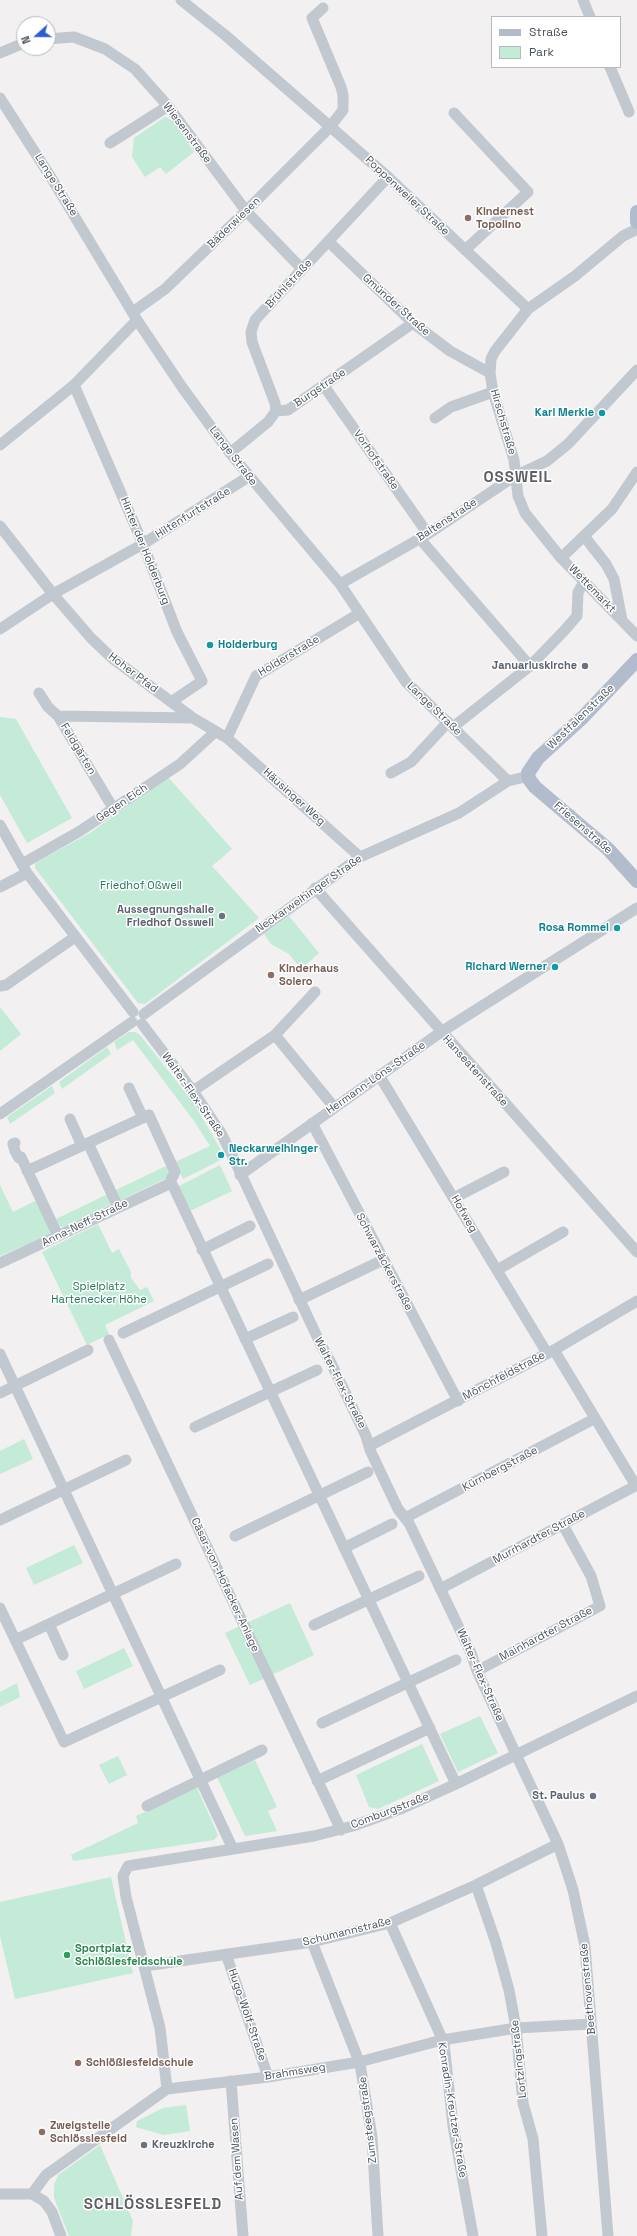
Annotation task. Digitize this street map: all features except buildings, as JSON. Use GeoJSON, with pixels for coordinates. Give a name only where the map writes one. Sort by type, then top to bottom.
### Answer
{"type":"FeatureCollection","features":[{"type":"Feature","properties":{"kind":"main road"},"geometry":{"type":"LineString","coordinates":[[637,212],[637,222]]}},
{"type":"Feature","properties":{"kind":"main road","name":"Westfalenstraße"},"geometry":{"type":"LineString","coordinates":[[529,776],[530,769],[538,758],[583,717],[637,660]]}},
{"type":"Feature","properties":{"kind":"main road","name":"Friesenstraße"},"geometry":{"type":"LineString","coordinates":[[529,776],[535,787],[608,849],[637,881]]}},
{"type":"Feature","properties":{"kind":"street","name":"Poppenweiler Straße"},"geometry":{"type":"LineString","coordinates":[[181,0],[226,35],[388,177],[528,309]]}},
{"type":"Feature","properties":{"kind":"street"},"geometry":{"type":"LineString","coordinates":[[583,0],[590,16]]}},
{"type":"Feature","properties":{"kind":"street","name":"Bäderwiesen"},"geometry":{"type":"LineString","coordinates":[[0,444],[74,386],[135,316],[246,211],[330,127],[342,110],[343,95],[312,18],[323,8]]}},
{"type":"Feature","properties":{"kind":"street","name":"Wiesenstraße"},"geometry":{"type":"LineString","coordinates":[[56,38],[74,37],[105,49],[136,69],[168,106],[246,211],[302,269]]}},
{"type":"Feature","properties":{"kind":"street"},"geometry":{"type":"LineString","coordinates":[[0,53],[16,46]]}},
{"type":"Feature","properties":{"kind":"street"},"geometry":{"type":"LineString","coordinates":[[610,68],[629,112]]}},
{"type":"Feature","properties":{"kind":"street","name":"Lange Straße"},"geometry":{"type":"LineString","coordinates":[[0,98],[52,179],[135,316],[182,387],[230,453],[248,477],[340,584],[406,682],[451,724],[508,781]]}},
{"type":"Feature","properties":{"kind":"street"},"geometry":{"type":"LineString","coordinates":[[110,143],[168,106]]}},
{"type":"Feature","properties":{"kind":"street"},"geometry":{"type":"LineString","coordinates":[[454,113],[528,192],[465,250]]}},
{"type":"Feature","properties":{"kind":"street","name":"Brühlstraße"},"geometry":{"type":"LineString","coordinates":[[276,411],[275,403],[252,342],[251,332],[255,320],[388,177]]}},
{"type":"Feature","properties":{"kind":"street"},"geometry":{"type":"LineString","coordinates":[[528,309],[575,276],[623,236],[637,229]]}},
{"type":"Feature","properties":{"kind":"street","name":"Gmünder Straße"},"geometry":{"type":"LineString","coordinates":[[329,242],[413,323],[450,351],[490,373]]}},
{"type":"Feature","properties":{"kind":"street","name":"Hirschstraße"},"geometry":{"type":"LineString","coordinates":[[528,309],[495,351],[491,359],[490,373],[494,392],[511,448],[518,496],[525,513],[561,558]]}},
{"type":"Feature","properties":{"kind":"street","name":"Burgstraße"},"geometry":{"type":"LineString","coordinates":[[276,411],[288,410],[413,323]]}},
{"type":"Feature","properties":{"kind":"street","name":"Baltenstraße"},"geometry":{"type":"LineString","coordinates":[[340,584],[424,536],[515,476],[540,465],[568,444],[637,370]]}},
{"type":"Feature","properties":{"kind":"street","name":"Hinter der Holderburg"},"geometry":{"type":"LineString","coordinates":[[74,386],[143,544],[177,632],[202,681],[171,702]]}},
{"type":"Feature","properties":{"kind":"street","name":"Vorhofstraße"},"geometry":{"type":"LineString","coordinates":[[324,386],[424,536],[530,666]]}},
{"type":"Feature","properties":{"kind":"street"},"geometry":{"type":"LineString","coordinates":[[435,418],[451,407],[494,392]]}},
{"type":"Feature","properties":{"kind":"street"},"geometry":{"type":"LineString","coordinates":[[230,453],[268,422],[276,411]]}},
{"type":"Feature","properties":{"kind":"street"},"geometry":{"type":"LineString","coordinates":[[561,558],[612,508],[637,472]]}},
{"type":"Feature","properties":{"kind":"street","name":"Hiltenfurtstraße"},"geometry":{"type":"LineString","coordinates":[[53,594],[143,544],[248,477]]}},
{"type":"Feature","properties":{"kind":"street","name":"Hoher Pfad"},"geometry":{"type":"LineString","coordinates":[[1,531],[91,638],[112,658],[193,718],[214,732],[227,738]]}},
{"type":"Feature","properties":{"kind":"street","name":"Wettemarkt"},"geometry":{"type":"LineString","coordinates":[[584,536],[606,564],[614,579],[622,620]]}},
{"type":"Feature","properties":{"kind":"street","name":"Wettemarkt"},"geometry":{"type":"LineString","coordinates":[[561,558],[637,636]]}},
{"type":"Feature","properties":{"kind":"street"},"geometry":{"type":"LineString","coordinates":[[391,773],[411,762],[451,724],[530,666],[577,616],[578,592],[584,582]]}},
{"type":"Feature","properties":{"kind":"street"},"geometry":{"type":"LineString","coordinates":[[0,629],[53,594]]}},
{"type":"Feature","properties":{"kind":"street","name":"Holderstraße"},"geometry":{"type":"LineString","coordinates":[[227,738],[256,676],[360,612]]}},
{"type":"Feature","properties":{"kind":"street","name":"Feldgärten"},"geometry":{"type":"LineString","coordinates":[[39,692],[48,707],[58,716],[113,808]]}},
{"type":"Feature","properties":{"kind":"street"},"geometry":{"type":"LineString","coordinates":[[58,716],[193,718]]}},
{"type":"Feature","properties":{"kind":"street","name":"Gegen Eich"},"geometry":{"type":"LineString","coordinates":[[0,887],[63,841],[180,764],[214,732]]}},
{"type":"Feature","properties":{"kind":"street","name":"Häusinger Weg"},"geometry":{"type":"LineString","coordinates":[[227,738],[360,857]]}},
{"type":"Feature","properties":{"kind":"street","name":"Neckarweihinger Straße"},"geometry":{"type":"LineString","coordinates":[[0,1114],[138,1018],[315,888],[360,857],[459,814],[508,781],[529,776]]}},
{"type":"Feature","properties":{"kind":"street","name":"Walter-Flex-Straße"},"geometry":{"type":"LineString","coordinates":[[0,825],[25,869],[193,1091],[224,1139],[320,1344],[331,1363],[398,1509],[405,1518],[471,1654],[477,1671],[517,1755]]}},
{"type":"Feature","properties":{"kind":"street","name":"Hanseatenstraße"},"geometry":{"type":"LineString","coordinates":[[315,888],[637,1252]]}},
{"type":"Feature","properties":{"kind":"street","name":"Hermann-Löns-Straße"},"geometry":{"type":"LineString","coordinates":[[240,1175],[441,1032],[637,908]]}},
{"type":"Feature","properties":{"kind":"street"},"geometry":{"type":"LineString","coordinates":[[0,986],[6,985],[75,937]]}},
{"type":"Feature","properties":{"kind":"street"},"geometry":{"type":"LineString","coordinates":[[193,1091],[275,1035],[315,992]]}},
{"type":"Feature","properties":{"kind":"street"},"geometry":{"type":"LineString","coordinates":[[275,1035],[334,1108]]}},
{"type":"Feature","properties":{"kind":"street","name":"Hofweg"},"geometry":{"type":"LineString","coordinates":[[379,1075],[497,1270],[636,1485]]}},
{"type":"Feature","properties":{"kind":"street"},"geometry":{"type":"LineString","coordinates":[[129,1088],[143,1118]]}},
{"type":"Feature","properties":{"kind":"street"},"geometry":{"type":"LineString","coordinates":[[27,1171],[149,1115],[175,1172],[169,1184],[173,1186],[456,1784]]}},
{"type":"Feature","properties":{"kind":"street"},"geometry":{"type":"LineString","coordinates":[[70,1119],[118,1207]]}},
{"type":"Feature","properties":{"kind":"street","name":"Schwarzäckerstraße"},"geometry":{"type":"LineString","coordinates":[[312,1123],[458,1401]]}},
{"type":"Feature","properties":{"kind":"street"},"geometry":{"type":"LineString","coordinates":[[15,1143],[13,1144],[15,1151],[27,1171],[58,1236]]}},
{"type":"Feature","properties":{"kind":"street"},"geometry":{"type":"LineString","coordinates":[[454,1198],[504,1172]]}},
{"type":"Feature","properties":{"kind":"street","name":"Anna-Neff-Straße"},"geometry":{"type":"LineString","coordinates":[[0,1263],[169,1184]]}},
{"type":"Feature","properties":{"kind":"street"},"geometry":{"type":"LineString","coordinates":[[202,1250],[250,1226]]}},
{"type":"Feature","properties":{"kind":"street"},"geometry":{"type":"LineString","coordinates":[[497,1270],[563,1232]]}},
{"type":"Feature","properties":{"kind":"street"},"geometry":{"type":"LineString","coordinates":[[299,1300],[383,1260]]}},
{"type":"Feature","properties":{"kind":"street"},"geometry":{"type":"LineString","coordinates":[[123,1333],[268,1264]]}},
{"type":"Feature","properties":{"kind":"street","name":"Mönchfeldstraße"},"geometry":{"type":"LineString","coordinates":[[369,1446],[458,1401],[550,1351],[637,1301]]}},
{"type":"Feature","properties":{"kind":"street"},"geometry":{"type":"LineString","coordinates":[[245,1339],[293,1317]]}},
{"type":"Feature","properties":{"kind":"street","name":"Cäsar-von-Hofacker-Anlage"},"geometry":{"type":"LineString","coordinates":[[109,1340],[341,1830]]}},
{"type":"Feature","properties":{"kind":"street"},"geometry":{"type":"LineString","coordinates":[[0,1392],[88,1350]]}},
{"type":"Feature","properties":{"kind":"street"},"geometry":{"type":"LineString","coordinates":[[0,1354],[202,1780],[233,1849]]}},
{"type":"Feature","properties":{"kind":"street"},"geometry":{"type":"LineString","coordinates":[[195,1427],[317,1370]]}},
{"type":"Feature","properties":{"kind":"street","name":"Kürnbergstraße"},"geometry":{"type":"LineString","coordinates":[[405,1518],[594,1419]]}},
{"type":"Feature","properties":{"kind":"street"},"geometry":{"type":"LineString","coordinates":[[0,1520],[126,1460]]}},
{"type":"Feature","properties":{"kind":"street"},"geometry":{"type":"LineString","coordinates":[[235,1536],[368,1472]]}},
{"type":"Feature","properties":{"kind":"street","name":"Murrhardter Straße"},"geometry":{"type":"LineString","coordinates":[[440,1589],[636,1485]]}},
{"type":"Feature","properties":{"kind":"street"},"geometry":{"type":"LineString","coordinates":[[344,1548],[392,1524]]}},
{"type":"Feature","properties":{"kind":"street","name":"Mainhardter Straße"},"geometry":{"type":"LineString","coordinates":[[477,1671],[600,1606],[591,1576],[563,1525]]}},
{"type":"Feature","properties":{"kind":"street"},"geometry":{"type":"LineString","coordinates":[[15,1640],[176,1564]]}},
{"type":"Feature","properties":{"kind":"street"},"geometry":{"type":"LineString","coordinates":[[314,1626],[419,1576]]}},
{"type":"Feature","properties":{"kind":"street"},"geometry":{"type":"LineString","coordinates":[[0,1608],[64,1742],[220,1670]]}},
{"type":"Feature","properties":{"kind":"street"},"geometry":{"type":"LineString","coordinates":[[49,1624],[63,1655]]}},
{"type":"Feature","properties":{"kind":"street"},"geometry":{"type":"LineString","coordinates":[[322,1723],[456,1660]]}},
{"type":"Feature","properties":{"kind":"street","name":"Comburgstraße"},"geometry":{"type":"LineString","coordinates":[[145,1966],[126,1897],[123,1876],[125,1869],[133,1865],[314,1836],[341,1830],[403,1808],[517,1755],[637,1696]]}},
{"type":"Feature","properties":{"kind":"street"},"geometry":{"type":"LineString","coordinates":[[317,1781],[430,1728]]}},
{"type":"Feature","properties":{"kind":"street"},"geometry":{"type":"LineString","coordinates":[[147,1806],[262,1750]]}},
{"type":"Feature","properties":{"kind":"street","name":"Beethovenstraße"},"geometry":{"type":"LineString","coordinates":[[517,1755],[558,1844],[568,1872],[580,1918],[591,2024],[608,2236]]}},
{"type":"Feature","properties":{"kind":"street","name":"Schumannstraße"},"geometry":{"type":"LineString","coordinates":[[145,1966],[312,1942],[390,1923],[476,1885],[558,1844]]}},
{"type":"Feature","properties":{"kind":"street","name":"Lortzingstraße"},"geometry":{"type":"LineString","coordinates":[[476,1885],[498,1950],[509,1990],[516,2028],[523,2104],[533,2139],[542,2236]]}},
{"type":"Feature","properties":{"kind":"street","name":"Konradin-Kreutzer-Straße"},"geometry":{"type":"LineString","coordinates":[[390,1923],[442,2040],[453,2126],[473,2236]]}},
{"type":"Feature","properties":{"kind":"street","name":"Zumsteegstraße"},"geometry":{"type":"LineString","coordinates":[[312,1942],[359,2062],[367,2100],[372,2137],[378,2236]]}},
{"type":"Feature","properties":{"kind":"street","name":"Hugo-Wolf-Straße"},"geometry":{"type":"LineString","coordinates":[[226,1954],[268,2077]]}},
{"type":"Feature","properties":{"kind":"street"},"geometry":{"type":"LineString","coordinates":[[145,1966],[160,2028],[167,2089]]}},
{"type":"Feature","properties":{"kind":"street","name":"Brahmsweg"},"geometry":{"type":"LineString","coordinates":[[32,2194],[46,2174],[167,2089],[268,2077],[359,2062],[442,2040],[516,2028],[591,2024]]}},
{"type":"Feature","properties":{"kind":"street","name":"Auf dem Wasen"},"geometry":{"type":"LineString","coordinates":[[231,2081],[243,2236]]}},
{"type":"Feature","properties":{"kind":"street"},"geometry":{"type":"LineString","coordinates":[[0,2194],[32,2194],[44,2201],[52,2212],[61,2236]]}},
{"type":"Feature","properties":{"kind":"green space"},"geometry":{"type":"Polygon","coordinates":[[[165,117],[172,120],[194,152],[166,174],[160,167],[145,177],[132,157],[134,138],[165,117]]]}},
{"type":"Feature","properties":{"kind":"green space"},"geometry":{"type":"Polygon","coordinates":[[[0,717],[16,719],[72,818],[27,843],[0,795],[0,717]]]}},
{"type":"Feature","properties":{"kind":"green space","name":"Friedhof Oßweil"},"geometry":{"type":"Polygon","coordinates":[[[168,777],[232,849],[212,866],[259,918],[145,1004],[138,1003],[35,868],[35,863],[90,833],[168,777]]]}},
{"type":"Feature","properties":{"kind":"green space"},"geometry":{"type":"Polygon","coordinates":[[[289,916],[319,953],[301,969],[289,954],[271,944],[264,934],[289,916]]]}},
{"type":"Feature","properties":{"kind":"green space"},"geometry":{"type":"Polygon","coordinates":[[[0,1007],[21,1034],[0,1051],[0,1007]]]}},
{"type":"Feature","properties":{"kind":"green space"},"geometry":{"type":"Polygon","coordinates":[[[129,1032],[135,1032],[140,1035],[193,1102],[221,1150],[217,1152],[221,1160],[183,1179],[175,1162],[210,1146],[194,1121],[133,1040],[117,1050],[114,1042],[129,1032]]]}},
{"type":"Feature","properties":{"kind":"green space"},"geometry":{"type":"Polygon","coordinates":[[[107,1047],[111,1054],[62,1089],[59,1082],[107,1047]]]}},
{"type":"Feature","properties":{"kind":"green space"},"geometry":{"type":"Polygon","coordinates":[[[52,1086],[55,1093],[10,1124],[7,1117],[52,1086]]]}},
{"type":"Feature","properties":{"kind":"green space"},"geometry":{"type":"Polygon","coordinates":[[[168,1165],[171,1171],[169,1177],[64,1227],[59,1226],[56,1219],[168,1165]]]}},
{"type":"Feature","properties":{"kind":"green space"},"geometry":{"type":"Polygon","coordinates":[[[220,1165],[232,1191],[190,1211],[179,1186],[220,1165]]]}},
{"type":"Feature","properties":{"kind":"green space"},"geometry":{"type":"Polygon","coordinates":[[[0,1185],[13,1212],[37,1200],[52,1230],[50,1234],[0,1256],[0,1185]]]}},
{"type":"Feature","properties":{"kind":"green space","name":"Spielplatz Hartenecker Höhe"},"geometry":{"type":"Polygon","coordinates":[[[98,1224],[112,1253],[119,1249],[131,1272],[131,1278],[140,1290],[147,1287],[154,1301],[105,1325],[109,1334],[87,1345],[42,1252],[98,1224]]]}},
{"type":"Feature","properties":{"kind":"green space"},"geometry":{"type":"Polygon","coordinates":[[[24,1439],[33,1459],[0,1474],[0,1451],[24,1439]]]}},
{"type":"Feature","properties":{"kind":"green space"},"geometry":{"type":"Polygon","coordinates":[[[74,1545],[83,1563],[34,1585],[26,1568],[74,1545]]]}},
{"type":"Feature","properties":{"kind":"green space"},"geometry":{"type":"Polygon","coordinates":[[[290,1603],[314,1655],[250,1685],[225,1633],[290,1603]]]}},
{"type":"Feature","properties":{"kind":"green space"},"geometry":{"type":"Polygon","coordinates":[[[124,1648],[133,1666],[84,1689],[76,1671],[124,1648]]]}},
{"type":"Feature","properties":{"kind":"green space"},"geometry":{"type":"Polygon","coordinates":[[[17,1683],[20,1697],[0,1707],[0,1692],[17,1683]]]}},
{"type":"Feature","properties":{"kind":"green space"},"geometry":{"type":"Polygon","coordinates":[[[480,1716],[498,1753],[458,1772],[440,1734],[480,1716]]]}},
{"type":"Feature","properties":{"kind":"green space"},"geometry":{"type":"Polygon","coordinates":[[[422,1744],[439,1781],[378,1809],[369,1807],[356,1775],[422,1744]]]}},
{"type":"Feature","properties":{"kind":"green space"},"geometry":{"type":"Polygon","coordinates":[[[118,1756],[127,1775],[109,1784],[99,1765],[118,1756]]]}},
{"type":"Feature","properties":{"kind":"green space"},"geometry":{"type":"Polygon","coordinates":[[[255,1760],[277,1807],[268,1811],[277,1831],[245,1836],[217,1777],[255,1760]]]}},
{"type":"Feature","properties":{"kind":"green space"},"geometry":{"type":"Polygon","coordinates":[[[197,1788],[218,1835],[214,1840],[73,1861],[71,1855],[138,1823],[136,1816],[197,1788]]]}},
{"type":"Feature","properties":{"kind":"green space","name":"Sportplatz Schlößlesfeldschule"},"geometry":{"type":"Polygon","coordinates":[[[111,1877],[133,1973],[15,1999],[0,1936],[0,1902],[111,1877]]]}},
{"type":"Feature","properties":{"kind":"green space"},"geometry":{"type":"Polygon","coordinates":[[[186,2105],[190,2131],[164,2135],[136,2127],[137,2121],[163,2108],[186,2105]]]}},
{"type":"Feature","properties":{"kind":"green space"},"geometry":{"type":"Polygon","coordinates":[[[100,2145],[133,2221],[131,2236],[69,2236],[54,2198],[54,2185],[58,2175],[100,2145]]]}},
{"type":"Feature","properties":{"kind":"place","name":"Kindernest Topolino"},"geometry":{"type":"Point","coordinates":[468,218]}},
{"type":"Feature","properties":{"kind":"place","name":"Karl Merkle"},"geometry":{"type":"Point","coordinates":[602,413]}},
{"type":"Feature","properties":{"kind":"place","name":"Holderburg"},"geometry":{"type":"Point","coordinates":[210,645]}},
{"type":"Feature","properties":{"kind":"place","name":"Januariuskirche"},"geometry":{"type":"Point","coordinates":[585,666]}},
{"type":"Feature","properties":{"kind":"place","name":"Aussegnungshalle Friedhof Ossweil"},"geometry":{"type":"Point","coordinates":[222,916]}},
{"type":"Feature","properties":{"kind":"place","name":"Rosa Rommel"},"geometry":{"type":"Point","coordinates":[617,928]}},
{"type":"Feature","properties":{"kind":"place","name":"Richard Werner"},"geometry":{"type":"Point","coordinates":[555,967]}},
{"type":"Feature","properties":{"kind":"place","name":"Kinderhaus Solero"},"geometry":{"type":"Point","coordinates":[271,975]}},
{"type":"Feature","properties":{"kind":"place","name":"Neckarweihinger Str."},"geometry":{"type":"Point","coordinates":[221,1155]}},
{"type":"Feature","properties":{"kind":"place","name":"St. Paulus"},"geometry":{"type":"Point","coordinates":[593,1796]}},
{"type":"Feature","properties":{"kind":"place","name":"Sportplatz Schlößlesfeldschule"},"geometry":{"type":"Point","coordinates":[67,1955]}},
{"type":"Feature","properties":{"kind":"place","name":"Schlößlesfeldschule"},"geometry":{"type":"Point","coordinates":[78,2063]}},
{"type":"Feature","properties":{"kind":"place","name":"Zweigstelle Schlösslesfeld"},"geometry":{"type":"Point","coordinates":[42,2132]}},
{"type":"Feature","properties":{"kind":"place","name":"Kreuzkirche"},"geometry":{"type":"Point","coordinates":[144,2145]}},
{"type":"Feature","properties":{"kind":"district","name":"OSSWEIL"},"geometry":{"type":"Point","coordinates":[518,478]}},
{"type":"Feature","properties":{"kind":"district","name":"SCHLÖSSLESFELD"},"geometry":{"type":"Point","coordinates":[153,2205]}}]}
